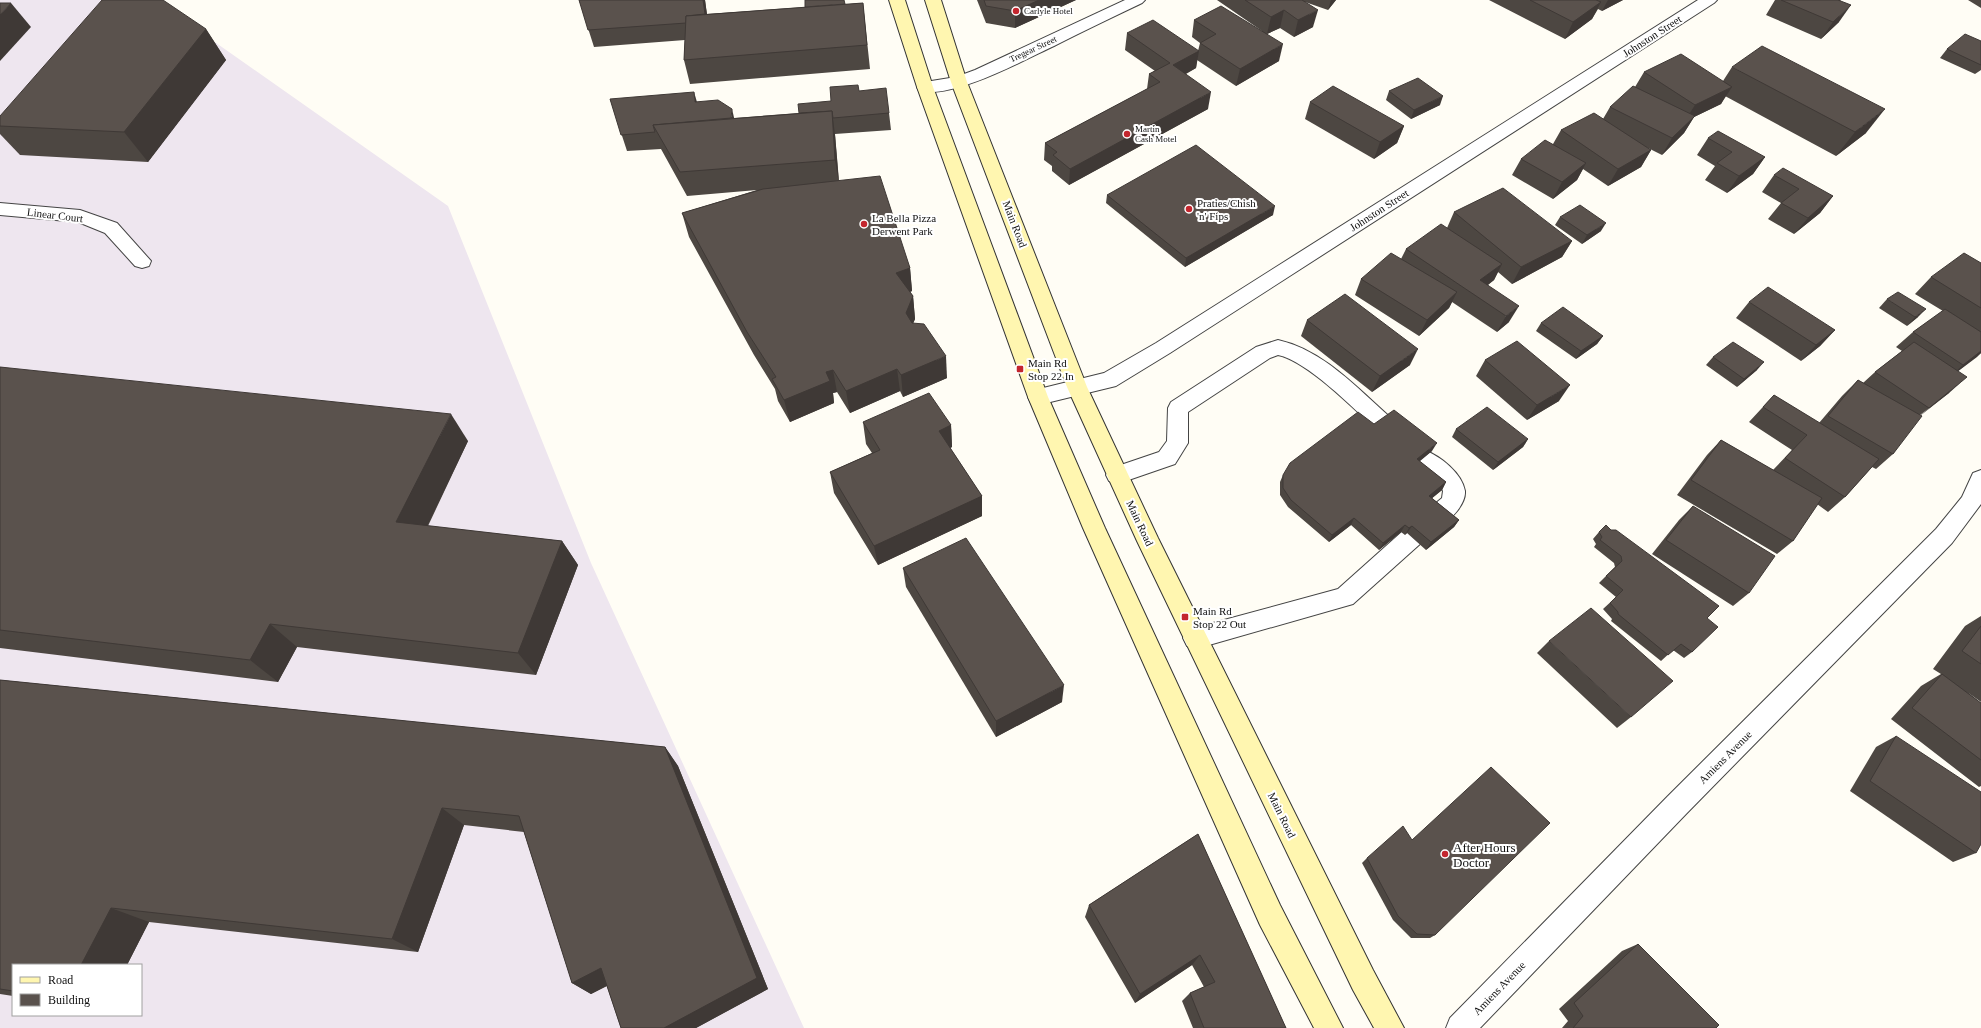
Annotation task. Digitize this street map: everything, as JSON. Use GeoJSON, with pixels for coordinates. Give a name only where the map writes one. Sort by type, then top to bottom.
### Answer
{"type":"FeatureCollection","features":[{"type":"Feature","properties":{"kind":"main road"},"geometry":{"type":"LineString","coordinates":[[897,0],[925,87],[1038,396],[1094,528],[1261,894],[1330,1028]]}},
{"type":"Feature","properties":{"kind":"main road","name":"Main Road"},"geometry":{"type":"LineString","coordinates":[[933,0],[959,82],[1010,210],[1077,387],[1117,475],[1196,638],[1363,980],[1390,1028]]}},
{"type":"Feature","properties":{"kind":"street","name":"Tregear Street"},"geometry":{"type":"LineString","coordinates":[[925,87],[959,82],[981,74],[1137,0]]}},
{"type":"Feature","properties":{"kind":"street","name":"Johnston Street"},"geometry":{"type":"LineString","coordinates":[[1038,396],[1109,380],[1163,348],[1709,0]]}},
{"type":"Feature","properties":{"kind":"street","name":"Linear Court"},"geometry":{"type":"LineString","coordinates":[[0,210],[86,218],[111,228],[142,260]]}},
{"type":"Feature","properties":{"kind":"street"},"geometry":{"type":"LineString","coordinates":[[1117,475],[1167,458],[1177,443],[1178,408],[1263,352],[1278,347],[1301,355],[1383,423]]}},
{"type":"Feature","properties":{"kind":"street"},"geometry":{"type":"LineString","coordinates":[[1424,459],[1452,483],[1455,490],[1451,504],[1438,515]]}},
{"type":"Feature","properties":{"kind":"street","name":"Amiens Avenue"},"geometry":{"type":"LineString","coordinates":[[1460,1028],[1677,805],[1944,536],[1971,502],[1981,479]]}},
{"type":"Feature","properties":{"kind":"street"},"geometry":{"type":"LineString","coordinates":[[1196,638],[1345,596],[1412,537]]}},
{"type":"Feature","properties":{"kind":"shaded area"},"geometry":{"type":"Polygon","coordinates":[[[0,0],[155,0],[448,206],[591,563],[804,1028],[0,1028],[0,0]]]}},
{"type":"Feature","properties":{"kind":"building"},"geometry":{"type":"Polygon","coordinates":[[[102,0],[163,0],[206,29],[124,132],[0,126],[0,116],[102,0]]]}},
{"type":"Feature","properties":{"kind":"building"},"geometry":{"type":"Polygon","coordinates":[[[579,0],[703,0],[705,14],[686,16],[686,23],[588,30],[579,0]]]}},
{"type":"Feature","properties":{"kind":"building"},"geometry":{"type":"Polygon","coordinates":[[[805,0],[844,0],[845,4],[805,7],[805,0]]]}},
{"type":"Feature","properties":{"kind":"building"},"geometry":{"type":"Polygon","coordinates":[[[984,0],[1039,0],[1015,11],[986,6],[984,0]]]}},
{"type":"Feature","properties":{"kind":"building"},"geometry":{"type":"Polygon","coordinates":[[[1245,0],[1302,0],[1318,10],[1298,20],[1284,10],[1271,17],[1245,0]]]}},
{"type":"Feature","properties":{"kind":"building"},"geometry":{"type":"Polygon","coordinates":[[[1530,0],[1596,0],[1601,2],[1573,22],[1530,0]]]}},
{"type":"Feature","properties":{"kind":"building"},"geometry":{"type":"Polygon","coordinates":[[[1781,0],[1838,0],[1851,5],[1833,22],[1781,0]]]}},
{"type":"Feature","properties":{"kind":"building"},"geometry":{"type":"Polygon","coordinates":[[[0,3],[11,3],[0,15],[0,3]]]}},
{"type":"Feature","properties":{"kind":"building"},"geometry":{"type":"Polygon","coordinates":[[[863,3],[867,45],[684,60],[686,16],[863,3]]]}},
{"type":"Feature","properties":{"kind":"building"},"geometry":{"type":"Polygon","coordinates":[[[1221,6],[1283,44],[1240,69],[1200,43],[1216,34],[1194,20],[1221,6]]]}},
{"type":"Feature","properties":{"kind":"building"},"geometry":{"type":"Polygon","coordinates":[[[1153,20],[1199,51],[1173,65],[1211,92],[1070,169],[1053,155],[1057,152],[1045,143],[1160,82],[1149,74],[1170,63],[1127,33],[1153,20]]]}},
{"type":"Feature","properties":{"kind":"building"},"geometry":{"type":"Polygon","coordinates":[[[1965,34],[1981,41],[1981,65],[1947,49],[1965,34]]]}},
{"type":"Feature","properties":{"kind":"building"},"geometry":{"type":"Polygon","coordinates":[[[1762,46],[1885,109],[1855,132],[1732,67],[1762,46]]]}},
{"type":"Feature","properties":{"kind":"building"},"geometry":{"type":"Polygon","coordinates":[[[1681,54],[1732,87],[1695,105],[1644,72],[1681,54]]]}},
{"type":"Feature","properties":{"kind":"building"},"geometry":{"type":"Polygon","coordinates":[[[1418,78],[1443,96],[1414,110],[1389,91],[1418,78]]]}},
{"type":"Feature","properties":{"kind":"building"},"geometry":{"type":"Polygon","coordinates":[[[858,85],[859,91],[886,88],[889,113],[833,118],[832,111],[799,113],[798,104],[831,101],[830,87],[858,85]]]}},
{"type":"Feature","properties":{"kind":"building"},"geometry":{"type":"Polygon","coordinates":[[[1333,86],[1404,126],[1380,142],[1310,102],[1333,86]]]}},
{"type":"Feature","properties":{"kind":"building"},"geometry":{"type":"Polygon","coordinates":[[[1633,86],[1695,116],[1672,138],[1610,107],[1633,86]]]}},
{"type":"Feature","properties":{"kind":"building"},"geometry":{"type":"Polygon","coordinates":[[[694,92],[695,102],[718,100],[732,109],[731,118],[653,125],[655,132],[621,135],[610,99],[694,92]]]}},
{"type":"Feature","properties":{"kind":"building"},"geometry":{"type":"Polygon","coordinates":[[[832,111],[835,160],[680,172],[653,125],[832,111]]]}},
{"type":"Feature","properties":{"kind":"building"},"geometry":{"type":"Polygon","coordinates":[[[1594,113],[1651,150],[1618,169],[1561,130],[1594,113]]]}},
{"type":"Feature","properties":{"kind":"building"},"geometry":{"type":"Polygon","coordinates":[[[1718,131],[1765,157],[1739,176],[1717,163],[1732,152],[1708,138],[1718,131]]]}},
{"type":"Feature","properties":{"kind":"building"},"geometry":{"type":"Polygon","coordinates":[[[1545,140],[1586,163],[1562,182],[1521,159],[1545,140]]]}},
{"type":"Feature","properties":{"kind":"building","name":"Praties/Chish 'n' Fips"},"geometry":{"type":"Polygon","coordinates":[[[1196,145],[1275,206],[1186,258],[1107,195],[1196,145]]]}},
{"type":"Feature","properties":{"kind":"building"},"geometry":{"type":"Polygon","coordinates":[[[1783,168],[1833,196],[1808,218],[1781,203],[1799,189],[1774,175],[1783,168]]]}},
{"type":"Feature","properties":{"kind":"building"},"geometry":{"type":"Polygon","coordinates":[[[880,176],[910,268],[896,273],[913,296],[906,313],[912,323],[924,324],[946,356],[901,375],[897,369],[846,391],[833,370],[826,372],[830,381],[784,400],[772,379],[776,377],[747,332],[682,213],[763,189],[880,176]]]}},
{"type":"Feature","properties":{"kind":"building"},"geometry":{"type":"Polygon","coordinates":[[[1503,188],[1572,241],[1521,267],[1454,212],[1503,188]]]}},
{"type":"Feature","properties":{"kind":"building"},"geometry":{"type":"Polygon","coordinates":[[[1580,205],[1606,223],[1587,235],[1560,217],[1580,205]]]}},
{"type":"Feature","properties":{"kind":"building"},"geometry":{"type":"Polygon","coordinates":[[[1441,224],[1502,264],[1480,280],[1519,306],[1506,316],[1406,249],[1441,224]]]}},
{"type":"Feature","properties":{"kind":"building"},"geometry":{"type":"Polygon","coordinates":[[[1391,253],[1457,292],[1427,320],[1361,279],[1391,253]]]}},
{"type":"Feature","properties":{"kind":"building"},"geometry":{"type":"Polygon","coordinates":[[[1964,253],[1981,263],[1981,308],[1931,277],[1964,253]]]}},
{"type":"Feature","properties":{"kind":"building"},"geometry":{"type":"Polygon","coordinates":[[[1768,287],[1835,330],[1816,345],[1749,302],[1768,287]]]}},
{"type":"Feature","properties":{"kind":"building"},"geometry":{"type":"Polygon","coordinates":[[[1898,292],[1926,309],[1915,317],[1887,299],[1898,292]]]}},
{"type":"Feature","properties":{"kind":"building"},"geometry":{"type":"Polygon","coordinates":[[[1345,294],[1418,349],[1380,376],[1307,320],[1345,294]]]}},
{"type":"Feature","properties":{"kind":"building"},"geometry":{"type":"Polygon","coordinates":[[[1563,307],[1603,336],[1581,351],[1541,323],[1563,307]]]}},
{"type":"Feature","properties":{"kind":"building"},"geometry":{"type":"Polygon","coordinates":[[[1945,309],[1981,332],[1981,351],[1963,365],[1913,332],[1945,309]]]}},
{"type":"Feature","properties":{"kind":"building"},"geometry":{"type":"Polygon","coordinates":[[[1517,341],[1570,385],[1537,405],[1485,360],[1517,341]]]}},
{"type":"Feature","properties":{"kind":"building"},"geometry":{"type":"Polygon","coordinates":[[[1733,342],[1764,362],[1744,379],[1713,357],[1733,342]]]}},
{"type":"Feature","properties":{"kind":"building"},"geometry":{"type":"Polygon","coordinates":[[[1914,342],[1967,377],[1929,408],[1875,372],[1914,342]]]}},
{"type":"Feature","properties":{"kind":"building"},"geometry":{"type":"Polygon","coordinates":[[[0,367],[451,414],[396,522],[562,541],[518,653],[270,624],[250,660],[0,630],[0,367]]]}},
{"type":"Feature","properties":{"kind":"building"},"geometry":{"type":"Polygon","coordinates":[[[1858,380],[1922,416],[1893,454],[1828,416],[1858,380]]]}},
{"type":"Feature","properties":{"kind":"building"},"geometry":{"type":"Polygon","coordinates":[[[929,393],[951,425],[939,431],[982,496],[874,546],[830,472],[880,450],[863,422],[929,393]]]}},
{"type":"Feature","properties":{"kind":"building"},"geometry":{"type":"Polygon","coordinates":[[[1774,395],[1879,459],[1845,497],[1785,458],[1807,435],[1763,407],[1774,395]]]}},
{"type":"Feature","properties":{"kind":"building"},"geometry":{"type":"Polygon","coordinates":[[[1487,407],[1528,439],[1498,462],[1456,429],[1487,407]]]}},
{"type":"Feature","properties":{"kind":"building"},"geometry":{"type":"Polygon","coordinates":[[[1394,410],[1437,443],[1417,459],[1446,482],[1429,496],[1459,520],[1431,542],[1412,526],[1409,528],[1405,525],[1383,543],[1354,518],[1332,535],[1291,500],[1283,488],[1283,475],[1290,463],[1358,412],[1374,424],[1394,410]]]}},
{"type":"Feature","properties":{"kind":"building"},"geometry":{"type":"Polygon","coordinates":[[[1721,440],[1822,498],[1793,541],[1691,480],[1721,440]]]}},
{"type":"Feature","properties":{"kind":"building"},"geometry":{"type":"Polygon","coordinates":[[[1693,506],[1775,556],[1749,593],[1666,540],[1693,506]]]}},
{"type":"Feature","properties":{"kind":"building"},"geometry":{"type":"Polygon","coordinates":[[[1606,525],[1611,530],[1616,530],[1719,606],[1707,618],[1718,627],[1692,652],[1681,644],[1668,655],[1618,614],[1610,603],[1623,590],[1606,576],[1622,561],[1621,556],[1600,540],[1602,537],[1599,532],[1606,525]]]}},
{"type":"Feature","properties":{"kind":"building"},"geometry":{"type":"Polygon","coordinates":[[[966,538],[1064,685],[996,721],[903,568],[966,538]]]}},
{"type":"Feature","properties":{"kind":"building"},"geometry":{"type":"Polygon","coordinates":[[[1591,608],[1673,681],[1631,717],[1549,641],[1591,608]]]}},
{"type":"Feature","properties":{"kind":"building"},"geometry":{"type":"Polygon","coordinates":[[[1981,626],[1981,664],[1962,651],[1981,626]]]}},
{"type":"Feature","properties":{"kind":"building"},"geometry":{"type":"Polygon","coordinates":[[[1942,674],[1981,703],[1981,760],[1912,708],[1942,674]]]}},
{"type":"Feature","properties":{"kind":"building"},"geometry":{"type":"Polygon","coordinates":[[[0,680],[665,747],[757,978],[664,1028],[621,1028],[601,968],[572,983],[519,816],[442,808],[392,939],[111,908],[82,964],[12,964],[12,991],[0,989],[0,680]]]}},
{"type":"Feature","properties":{"kind":"building"},"geometry":{"type":"Polygon","coordinates":[[[1896,736],[1981,792],[1981,844],[1976,853],[1870,781],[1896,736]]]}},
{"type":"Feature","properties":{"kind":"building","name":"After Hours Doctor"},"geometry":{"type":"Polygon","coordinates":[[[1491,767],[1550,823],[1435,935],[1417,934],[1398,916],[1367,858],[1403,826],[1412,840],[1491,767]]]}},
{"type":"Feature","properties":{"kind":"building"},"geometry":{"type":"Polygon","coordinates":[[[1198,834],[1286,1028],[1204,1028],[1190,993],[1215,982],[1200,955],[1140,994],[1089,905],[1198,834]]]}},
{"type":"Feature","properties":{"kind":"building"},"geometry":{"type":"Polygon","coordinates":[[[1638,944],[1719,1025],[1716,1028],[1573,1028],[1583,1016],[1574,1003],[1638,944]]]}},
{"type":"Feature","properties":{"kind":"place","name":"Carlyle Hotel"},"geometry":{"type":"Point","coordinates":[1016,11]}},
{"type":"Feature","properties":{"kind":"place","name":"Martin Cash Motel"},"geometry":{"type":"Point","coordinates":[1127,134]}},
{"type":"Feature","properties":{"kind":"place","name":"Praties/Chish 'n' Fips"},"geometry":{"type":"Point","coordinates":[1189,209]}},
{"type":"Feature","properties":{"kind":"place","name":"La Bella Pizza Derwent Park"},"geometry":{"type":"Point","coordinates":[864,224]}},
{"type":"Feature","properties":{"kind":"place","name":"Main Rd Stop 22 In"},"geometry":{"type":"Point","coordinates":[1020,369]}},
{"type":"Feature","properties":{"kind":"place","name":"Main Rd Stop 22 Out"},"geometry":{"type":"Point","coordinates":[1185,617]}},
{"type":"Feature","properties":{"kind":"place","name":"After Hours Doctor"},"geometry":{"type":"Point","coordinates":[1445,854]}}]}
